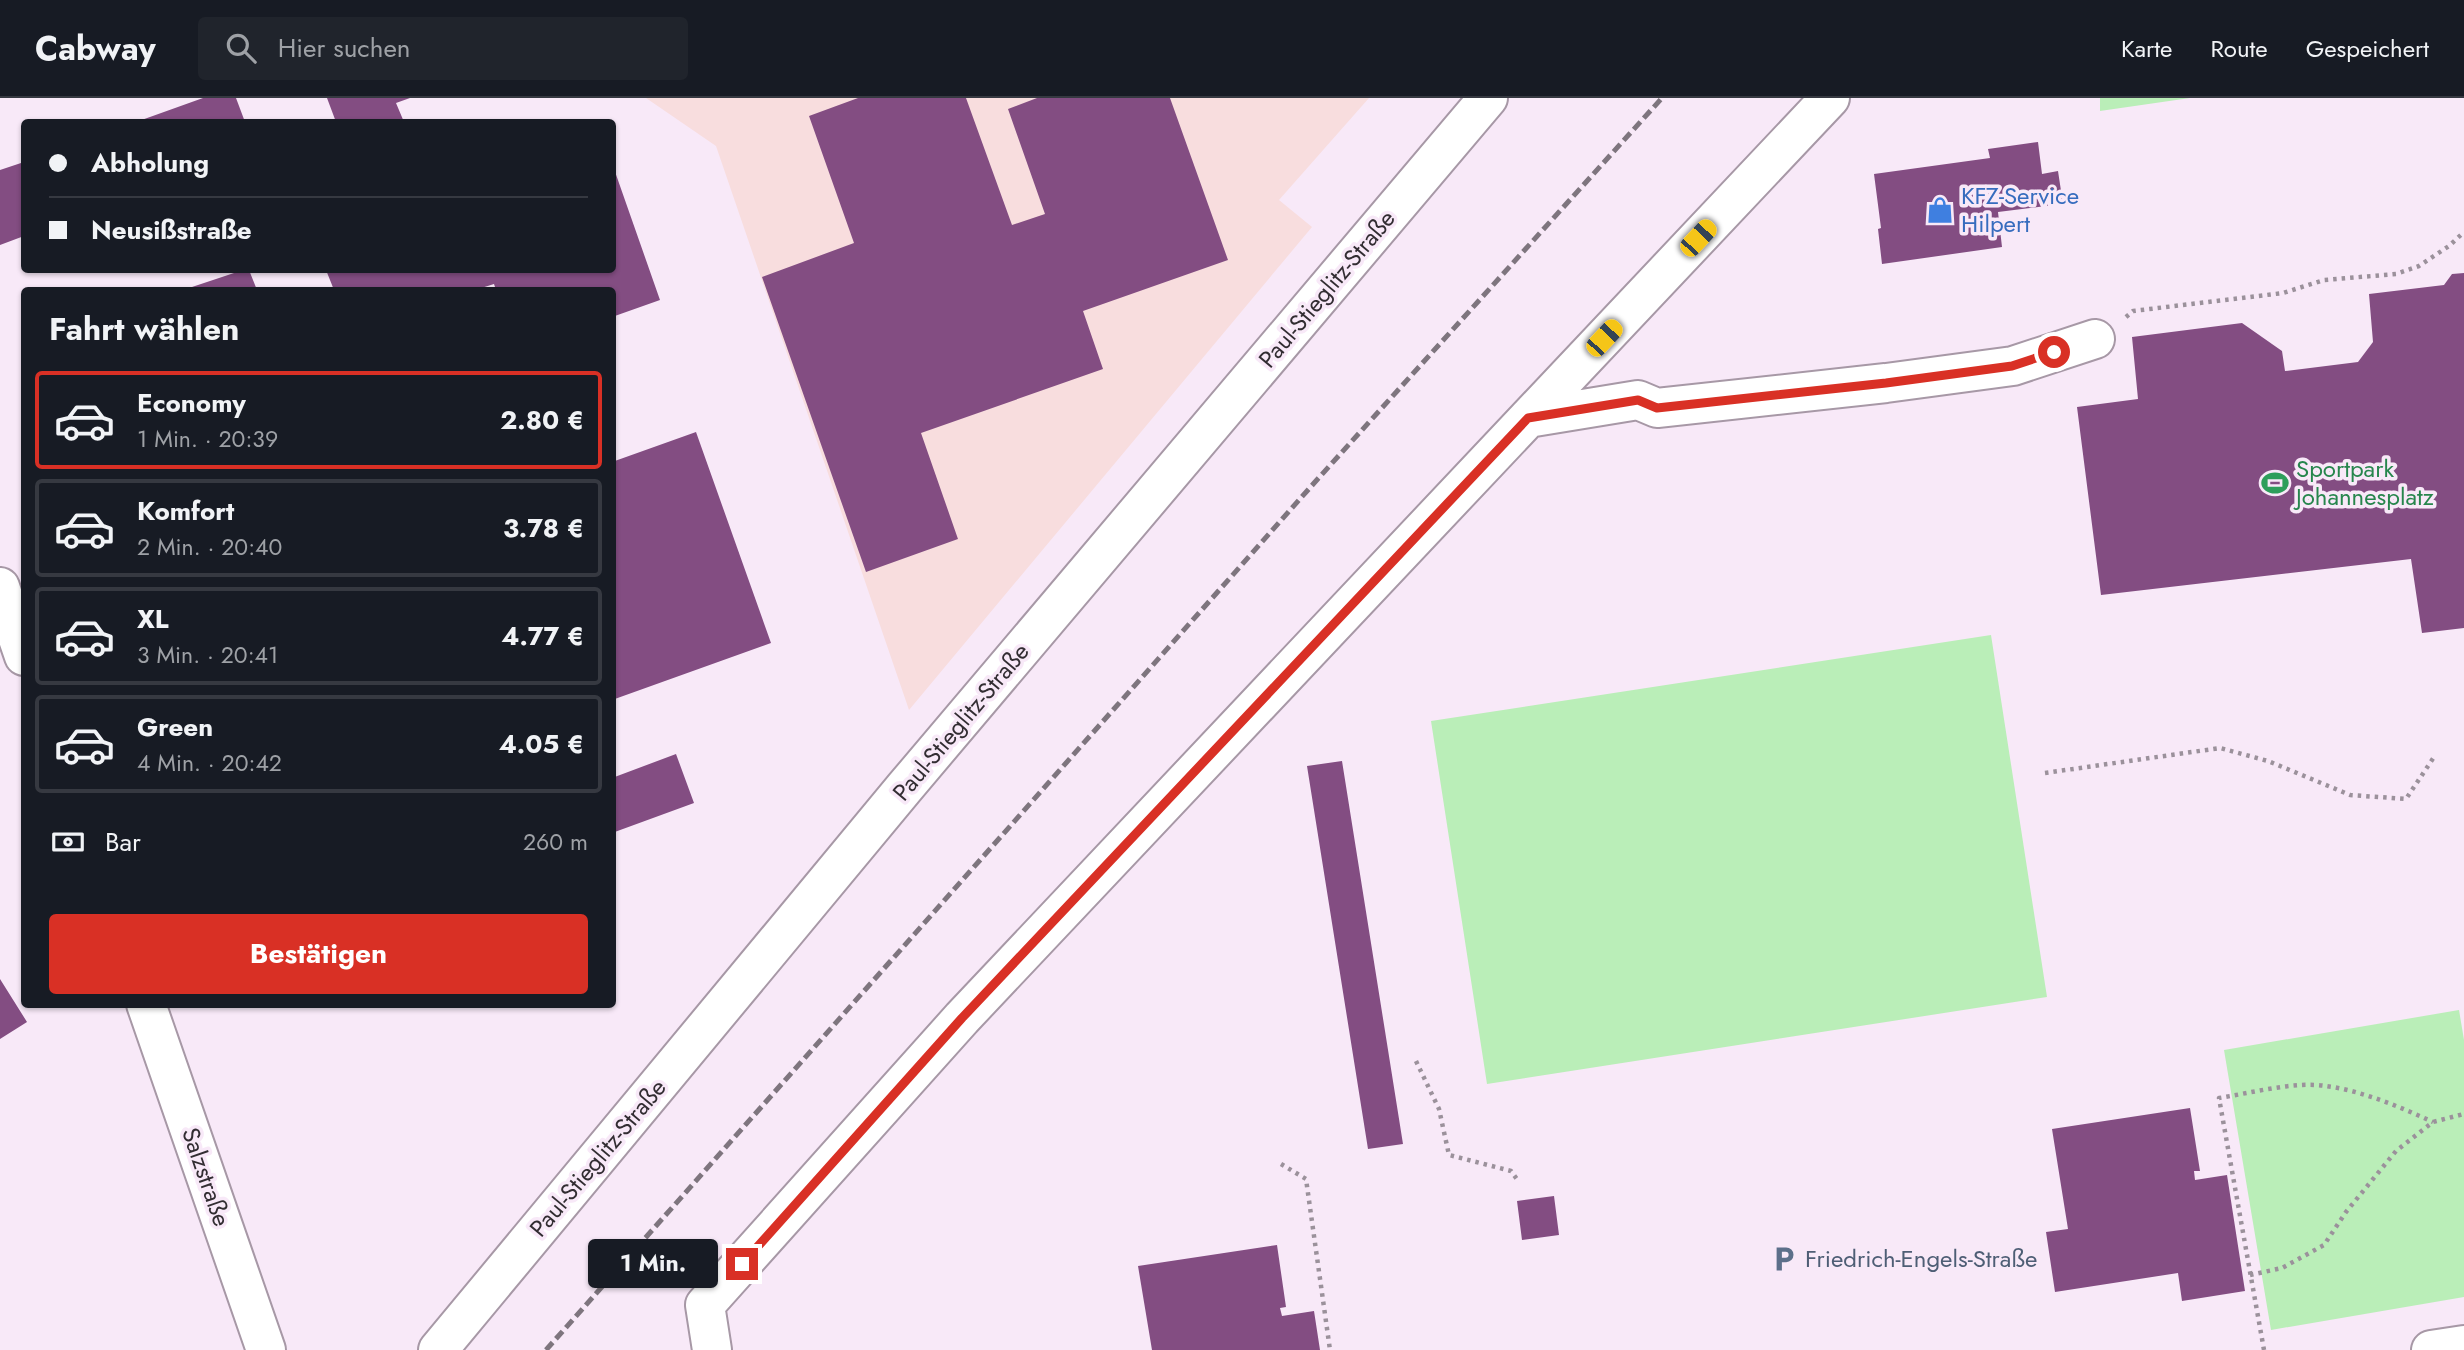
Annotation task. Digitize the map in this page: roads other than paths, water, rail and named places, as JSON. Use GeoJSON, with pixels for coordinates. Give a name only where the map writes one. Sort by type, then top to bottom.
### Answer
{"type":"FeatureCollection","features":[{"type":"Feature","properties":{"kind":"street","name":"Paul-Stieglitz-Straße"},"geometry":{"type":"LineString","coordinates":[[438,1350],[905,787],[1488,98]]}},
{"type":"Feature","properties":{"kind":"street"},"geometry":{"type":"LineString","coordinates":[[712,1350],[705,1305],[962,1018],[1830,98]]}},
{"type":"Feature","properties":{"kind":"street"},"geometry":{"type":"LineString","coordinates":[[1528,418],[1638,400],[1657,408],[2012,366],[2095,339]]}},
{"type":"Feature","properties":{"kind":"street"},"geometry":{"type":"LineString","coordinates":[[9,587],[21,642]]}},
{"type":"Feature","properties":{"kind":"street","name":"Salzstraße"},"geometry":{"type":"LineString","coordinates":[[147,1008],[266,1350]]}},
{"type":"Feature","properties":{"kind":"street"},"geometry":{"type":"LineString","coordinates":[[2431,1350],[2464,1345]]}},
{"type":"Feature","properties":{"kind":"railway"},"geometry":{"type":"LineString","coordinates":[[546,1350],[1315,482],[1662,98]]}},
{"type":"Feature","properties":{"kind":"place","name":"KFZ-Service Hilpert"},"geometry":{"type":"Point","coordinates":[1940,210]}},
{"type":"Feature","properties":{"kind":"place","name":"Sportpark Johannesplatz"},"geometry":{"type":"Point","coordinates":[2275,483]}},
{"type":"Feature","properties":{"kind":"place","name":"Friedrich-Engels-Straße"},"geometry":{"type":"Point","coordinates":[1784,1259]}}]}
